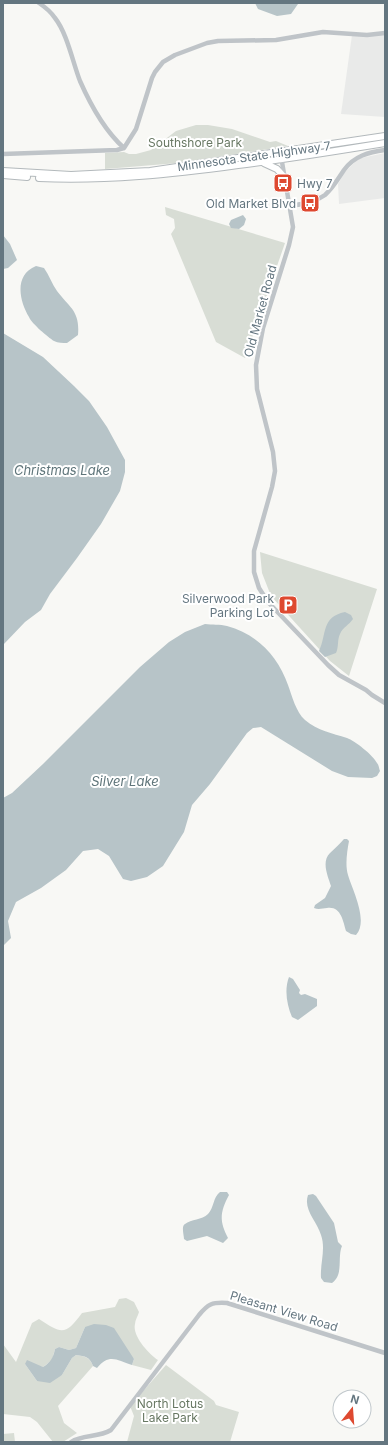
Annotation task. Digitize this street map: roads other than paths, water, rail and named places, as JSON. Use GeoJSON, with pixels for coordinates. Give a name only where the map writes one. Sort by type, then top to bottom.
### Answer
{"type":"FeatureCollection","features":[{"type":"Feature","properties":{"kind":"main road","name":"Minnesota State Highway 7"},"geometry":{"type":"LineString","coordinates":[[3,170],[70,175],[178,168],[385,136]]}},
{"type":"Feature","properties":{"kind":"main road","name":"Minnesota State Highway 7"},"geometry":{"type":"LineString","coordinates":[[3,175],[70,179],[118,178],[184,173],[282,160],[385,143]]}},
{"type":"Feature","properties":{"kind":"main road"},"geometry":{"type":"LineString","coordinates":[[256,163],[264,163],[274,167],[285,178]]}},
{"type":"Feature","properties":{"kind":"street"},"geometry":{"type":"LineString","coordinates":[[39,3],[49,11],[58,22],[80,81],[95,112],[114,139],[124,148]]}},
{"type":"Feature","properties":{"kind":"street"},"geometry":{"type":"LineString","coordinates":[[3,154],[117,150],[124,148],[136,128],[155,72],[163,62],[207,43],[222,40],[276,40],[323,32],[366,35],[385,33]]}},
{"type":"Feature","properties":{"kind":"street"},"geometry":{"type":"LineString","coordinates":[[289,206],[306,203],[321,198],[333,187],[346,168],[354,160],[367,153],[385,150]]}},
{"type":"Feature","properties":{"kind":"street","name":"Old Market Road"},"geometry":{"type":"LineString","coordinates":[[281,152],[293,227],[292,236],[263,328],[256,365],[257,389],[275,470],[272,487],[254,550],[254,568],[259,588],[268,602],[328,665],[339,675],[366,690],[385,703]]}},
{"type":"Feature","properties":{"kind":"street","name":"Pleasant View Road"},"geometry":{"type":"LineString","coordinates":[[71,1442],[76,1439],[105,1434],[111,1430],[199,1315],[210,1304],[227,1303],[385,1353]]}},
{"type":"Feature","properties":{"kind":"water"},"geometry":{"type":"Polygon","coordinates":[[[255,3],[298,4],[291,14],[277,16],[258,9],[255,3]]]}},
{"type":"Feature","properties":{"kind":"water"},"geometry":{"type":"Polygon","coordinates":[[[243,215],[246,219],[244,225],[239,229],[231,228],[229,224],[231,220],[243,215]]]}},
{"type":"Feature","properties":{"kind":"water"},"geometry":{"type":"Polygon","coordinates":[[[3,235],[10,244],[17,260],[8,268],[3,269],[3,235]]]}},
{"type":"Feature","properties":{"kind":"water"},"geometry":{"type":"Polygon","coordinates":[[[36,266],[44,268],[57,291],[76,315],[78,335],[67,343],[56,342],[40,330],[31,320],[23,303],[20,288],[21,282],[24,275],[36,266]]]}},
{"type":"Feature","properties":{"kind":"water","name":"Christmas Lake"},"geometry":{"type":"Polygon","coordinates":[[[3,333],[43,357],[89,401],[107,427],[125,460],[125,472],[120,491],[101,524],[50,594],[41,610],[25,622],[3,645],[3,333]]]}},
{"type":"Feature","properties":{"kind":"water"},"geometry":{"type":"Polygon","coordinates":[[[345,612],[351,615],[353,619],[340,634],[336,653],[325,657],[319,651],[328,622],[337,614],[345,612]]]}},
{"type":"Feature","properties":{"kind":"water","name":"Silver Lake"},"geometry":{"type":"Polygon","coordinates":[[[205,624],[224,625],[238,630],[257,641],[265,648],[284,674],[295,704],[302,717],[315,727],[347,738],[364,749],[372,756],[378,765],[380,771],[377,776],[372,778],[348,777],[332,771],[261,727],[253,728],[247,733],[210,784],[192,805],[184,832],[163,866],[147,877],[131,881],[123,879],[109,856],[98,849],[83,851],[66,870],[41,888],[16,902],[8,921],[11,938],[3,946],[3,798],[12,793],[43,764],[140,667],[169,642],[185,632],[205,624]]]}},
{"type":"Feature","properties":{"kind":"water"},"geometry":{"type":"Polygon","coordinates":[[[344,839],[349,841],[347,871],[358,905],[361,922],[360,929],[356,935],[346,931],[341,915],[335,909],[314,908],[315,905],[325,898],[331,886],[326,869],[327,857],[344,839]]]}},
{"type":"Feature","properties":{"kind":"water"},"geometry":{"type":"Polygon","coordinates":[[[289,977],[293,979],[300,990],[299,993],[301,995],[305,994],[317,999],[317,1006],[298,1020],[292,1017],[289,1008],[286,992],[289,977]]]}},
{"type":"Feature","properties":{"kind":"water"},"geometry":{"type":"Polygon","coordinates":[[[220,1192],[227,1192],[229,1195],[222,1212],[223,1226],[228,1238],[223,1243],[207,1236],[187,1241],[184,1239],[184,1225],[187,1222],[206,1216],[220,1192]]]}},
{"type":"Feature","properties":{"kind":"water"},"geometry":{"type":"Polygon","coordinates":[[[313,1194],[316,1196],[334,1223],[338,1242],[342,1246],[338,1275],[336,1280],[332,1283],[324,1282],[321,1278],[323,1251],[322,1240],[319,1230],[307,1206],[308,1195],[313,1194]]]}},
{"type":"Feature","properties":{"kind":"water"},"geometry":{"type":"Polygon","coordinates":[[[94,1324],[106,1325],[114,1328],[134,1359],[132,1365],[109,1359],[101,1363],[97,1368],[93,1366],[87,1358],[76,1355],[72,1358],[62,1375],[50,1383],[37,1381],[25,1364],[27,1360],[43,1367],[51,1360],[55,1349],[59,1347],[69,1350],[76,1348],[85,1327],[94,1324]]]}},
{"type":"Feature","properties":{"kind":"place","name":"Hwy 7"},"geometry":{"type":"Point","coordinates":[283,183]}},
{"type":"Feature","properties":{"kind":"place","name":"Old Market Blvd"},"geometry":{"type":"Point","coordinates":[310,203]}},
{"type":"Feature","properties":{"kind":"place","name":"Silverwood Park Parking Lot"},"geometry":{"type":"Point","coordinates":[288,605]}},
{"type":"Feature","properties":{"kind":"park label","name":"Southshore Park"},"geometry":{"type":"Point","coordinates":[195,142]}},
{"type":"Feature","properties":{"kind":"park label","name":"North Lotus Lake Park"},"geometry":{"type":"Point","coordinates":[170,1410]}}]}
